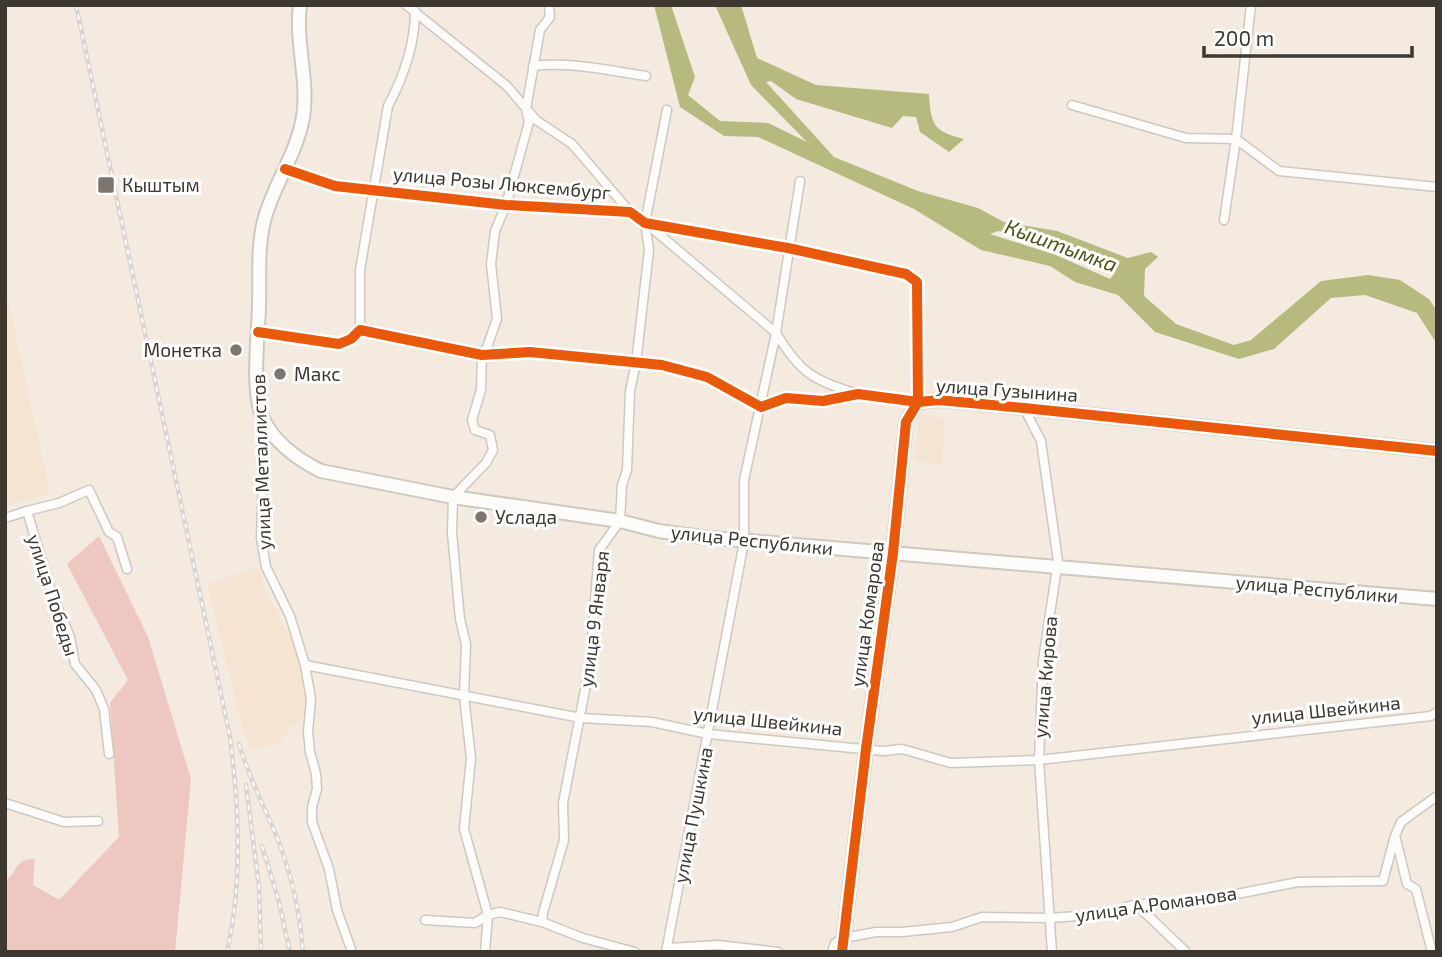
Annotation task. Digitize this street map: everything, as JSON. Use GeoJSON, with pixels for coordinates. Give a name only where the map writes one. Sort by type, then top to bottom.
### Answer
{"type":"FeatureCollection","features":[{"type":"Feature","properties":{"kind":"main road","name":"улица Металлистов"},"geometry":{"type":"LineString","coordinates":[[261,416],[257,389],[262,233],[271,198],[300,132],[305,100],[299,50],[300,5]]}},
{"type":"Feature","properties":{"kind":"main road","name":"улица Гузынина"},"geometry":{"type":"LineString","coordinates":[[918,402],[939,400],[1024,408],[1437,451]]}},
{"type":"Feature","properties":{"kind":"main road","name":"улица Комарова"},"geometry":{"type":"LineString","coordinates":[[842,952],[893,553],[906,422],[918,402]]}},
{"type":"Feature","properties":{"kind":"main road","name":"улица Республики"},"geometry":{"type":"LineString","coordinates":[[261,416],[288,451],[321,471],[453,497],[620,521],[659,531],[744,542],[1437,600]]}},
{"type":"Feature","properties":{"kind":"street"},"geometry":{"type":"LineString","coordinates":[[406,5],[507,86],[536,120],[572,144],[630,212]]}},
{"type":"Feature","properties":{"kind":"street"},"geometry":{"type":"LineString","coordinates":[[485,952],[488,915],[464,829],[471,758],[464,696],[466,644],[460,619],[452,533],[453,497],[486,463],[493,450],[490,435],[475,430],[472,420],[481,390],[482,355],[497,319],[491,264],[495,231],[506,205],[529,121],[526,109],[533,66],[540,30],[551,17],[549,5]]}},
{"type":"Feature","properties":{"kind":"street"},"geometry":{"type":"LineString","coordinates":[[1224,219],[1251,5]]}},
{"type":"Feature","properties":{"kind":"street"},"geometry":{"type":"LineString","coordinates":[[258,332],[339,344],[352,339],[360,330],[360,270],[388,106],[400,82],[412,46],[415,11]]}},
{"type":"Feature","properties":{"kind":"street"},"geometry":{"type":"LineString","coordinates":[[533,66],[590,68],[646,76]]}},
{"type":"Feature","properties":{"kind":"street"},"geometry":{"type":"LineString","coordinates":[[1072,106],[1186,138],[1236,139],[1279,171],[1437,187]]}},
{"type":"Feature","properties":{"kind":"street"},"geometry":{"type":"LineString","coordinates":[[620,521],[622,485],[627,470],[630,391],[636,363],[649,250],[645,223],[667,110]]}},
{"type":"Feature","properties":{"kind":"street","name":"улица Розы Люксембург"},"geometry":{"type":"LineString","coordinates":[[285,169],[335,186],[506,205],[630,212],[645,223],[788,248],[906,274],[917,282]]}},
{"type":"Feature","properties":{"kind":"street","name":"улица Пушкина"},"geometry":{"type":"LineString","coordinates":[[667,950],[744,542],[744,480],[776,333],[800,181]]}},
{"type":"Feature","properties":{"kind":"street"},"geometry":{"type":"LineString","coordinates":[[645,223],[776,333],[804,371],[818,381],[858,394]]}},
{"type":"Feature","properties":{"kind":"street","name":"улица Комарова"},"geometry":{"type":"LineString","coordinates":[[917,282],[918,402]]}},
{"type":"Feature","properties":{"kind":"street"},"geometry":{"type":"LineString","coordinates":[[360,330],[482,355],[530,352],[662,365],[707,377],[761,407]]}},
{"type":"Feature","properties":{"kind":"street","name":"улица Гузынина"},"geometry":{"type":"LineString","coordinates":[[761,407],[786,398],[823,401],[858,394],[918,402]]}},
{"type":"Feature","properties":{"kind":"street","name":"улица Кирова"},"geometry":{"type":"LineString","coordinates":[[1024,408],[1041,441],[1056,544],[1057,567],[1043,660],[1039,760],[1052,952]]}},
{"type":"Feature","properties":{"kind":"street","name":"улица Металлистов"},"geometry":{"type":"LineString","coordinates":[[261,416],[264,475],[261,538],[266,567],[290,617],[305,666],[311,699],[308,732],[317,789],[312,807],[312,822],[329,869],[337,909],[352,952]]}},
{"type":"Feature","properties":{"kind":"street","name":"улица Победы"},"geometry":{"type":"LineString","coordinates":[[5,517],[60,503],[89,489],[109,532],[117,537],[127,569]]}},
{"type":"Feature","properties":{"kind":"street","name":"улица Победы"},"geometry":{"type":"LineString","coordinates":[[27,512],[52,594],[70,637],[75,664],[96,690],[104,709],[109,754]]}},
{"type":"Feature","properties":{"kind":"street","name":"улица 9 Января"},"geometry":{"type":"LineString","coordinates":[[542,922],[564,840],[563,803],[590,664],[599,550],[620,521]]}},
{"type":"Feature","properties":{"kind":"street","name":"улица Швейкина"},"geometry":{"type":"LineString","coordinates":[[305,666],[581,718],[652,722],[708,734],[883,751],[902,749],[951,763],[1039,760],[1431,716],[1437,712]]}},
{"type":"Feature","properties":{"kind":"street","name":"улица А.Романова"},"geometry":{"type":"LineString","coordinates":[[844,938],[876,932],[952,927],[982,917],[1049,918],[1105,914],[1136,904],[1191,903],[1298,882],[1383,881],[1401,822],[1437,796]]}},
{"type":"Feature","properties":{"kind":"street"},"geometry":{"type":"LineString","coordinates":[[5,803],[64,822],[98,821]]}},
{"type":"Feature","properties":{"kind":"street"},"geometry":{"type":"LineString","coordinates":[[1395,836],[1407,884],[1416,889],[1432,952]]}},
{"type":"Feature","properties":{"kind":"street"},"geometry":{"type":"LineString","coordinates":[[1136,904],[1186,952]]}},
{"type":"Feature","properties":{"kind":"street"},"geometry":{"type":"LineString","coordinates":[[425,920],[475,923],[500,912],[542,922],[583,939],[635,952]]}},
{"type":"Feature","properties":{"kind":"street"},"geometry":{"type":"LineString","coordinates":[[832,952],[835,943],[844,938]]}},
{"type":"Feature","properties":{"kind":"street"},"geometry":{"type":"LineString","coordinates":[[667,950],[718,945],[778,952]]}},
{"type":"Feature","properties":{"kind":"shaded area"},"geometry":{"type":"Polygon","coordinates":[[[654,5],[671,5],[695,77],[688,95],[720,121],[768,123],[807,142],[751,85],[715,5],[741,5],[757,58],[816,85],[929,94],[931,113],[936,125],[946,133],[964,139],[949,152],[920,132],[916,117],[903,116],[892,128],[796,99],[771,81],[766,82],[834,157],[918,191],[978,208],[1004,222],[1057,231],[1128,258],[1151,252],[1158,257],[1145,269],[1144,296],[1176,324],[1234,345],[1251,340],[1321,281],[1368,275],[1400,280],[1429,299],[1437,311],[1437,344],[1417,313],[1365,295],[1331,298],[1274,349],[1239,359],[1155,332],[1118,295],[1075,282],[1050,266],[981,250],[914,209],[758,137],[724,136],[680,107],[654,5]],[[998,231],[990,234],[1056,255],[1110,279],[1114,274],[1106,258],[1043,236],[998,231]]]}},
{"type":"Feature","properties":{"kind":"shaded area"},"geometry":{"type":"Polygon","coordinates":[[[5,286],[50,493],[5,507],[5,286]]]}},
{"type":"Feature","properties":{"kind":"shaded area"},"geometry":{"type":"Polygon","coordinates":[[[920,415],[945,418],[942,464],[914,461],[920,415]]]}},
{"type":"Feature","properties":{"kind":"shaded area"},"geometry":{"type":"Polygon","coordinates":[[[99,536],[148,637],[191,779],[175,952],[5,952],[5,881],[20,864],[35,859],[33,885],[59,900],[119,837],[110,703],[128,680],[67,564],[99,536]]]}},
{"type":"Feature","properties":{"kind":"shaded area"},"geometry":{"type":"Polygon","coordinates":[[[257,567],[298,651],[306,695],[306,719],[295,722],[279,743],[251,749],[238,712],[208,584],[257,567]]]}},
{"type":"Feature","properties":{"kind":"railway"},"geometry":{"type":"LineString","coordinates":[[76,5],[230,737],[238,845],[235,899],[227,952]]}},
{"type":"Feature","properties":{"kind":"railway"},"geometry":{"type":"LineString","coordinates":[[239,744],[287,867],[303,952]]}},
{"type":"Feature","properties":{"kind":"railway"},"geometry":{"type":"LineString","coordinates":[[246,785],[259,887],[261,952]]}},
{"type":"Feature","properties":{"kind":"railway"},"geometry":{"type":"LineString","coordinates":[[262,846],[278,898],[290,952]]}},
{"type":"Feature","properties":{"kind":"cycle path"},"geometry":{"type":"LineString","coordinates":[[285,169],[335,186],[506,205],[630,212],[645,223],[788,248],[906,274],[917,282],[918,402],[906,422],[893,553],[842,952]]}},
{"type":"Feature","properties":{"kind":"cycle path"},"geometry":{"type":"LineString","coordinates":[[258,332],[339,344],[351,339],[360,330],[482,355],[530,352],[662,365],[707,377],[761,407],[786,398],[823,401],[858,394],[918,402],[939,400],[1024,408],[1437,451]]}},
{"type":"Feature","properties":{"kind":"place","name":"Кыштым"},"geometry":{"type":"Point","coordinates":[106,185]}},
{"type":"Feature","properties":{"kind":"place","name":"Монетка"},"geometry":{"type":"Point","coordinates":[236,350]}},
{"type":"Feature","properties":{"kind":"place","name":"Макс"},"geometry":{"type":"Point","coordinates":[280,374]}},
{"type":"Feature","properties":{"kind":"place","name":"Услада"},"geometry":{"type":"Point","coordinates":[481,517]}},
{"type":"Feature","properties":{"kind":"water label","name":"Кыштымка"},"geometry":{"type":"Point","coordinates":[1061,246]}}]}
